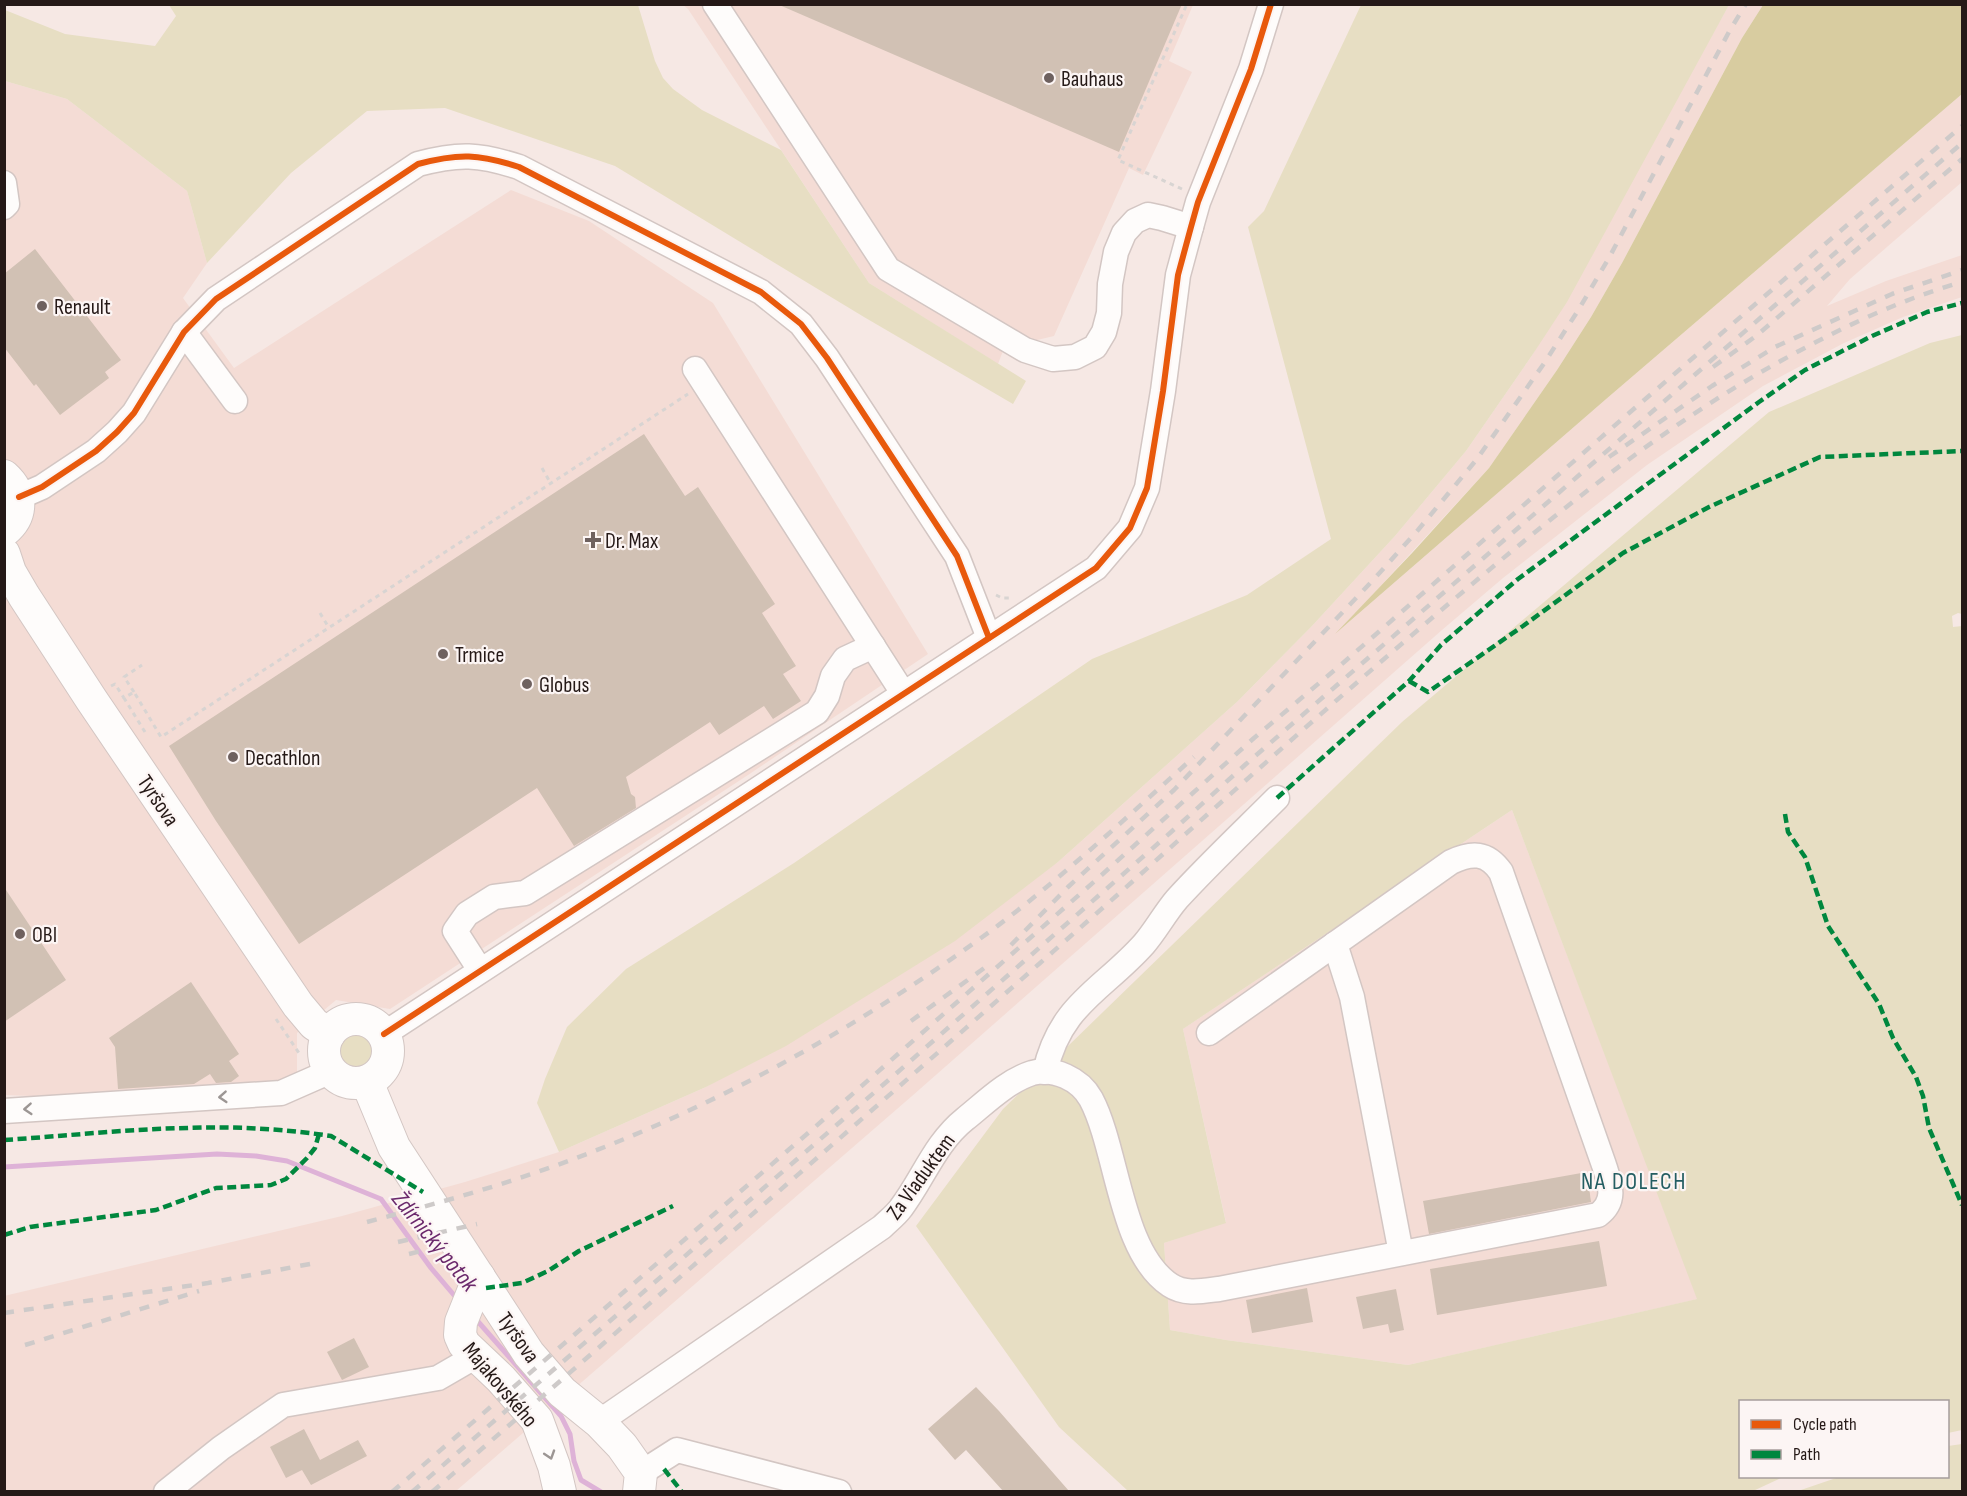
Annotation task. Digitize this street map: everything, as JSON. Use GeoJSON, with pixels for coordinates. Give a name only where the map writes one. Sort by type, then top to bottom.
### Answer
{"type":"FeatureCollection","features":[{"type":"Feature","properties":{"kind":"main road"},"geometry":{"type":"LineString","coordinates":[[4,531],[13,524],[17,515],[12,487]]}},
{"type":"Feature","properties":{"kind":"main road","name":"Tyršova"},"geometry":{"type":"LineString","coordinates":[[4,554],[10,572],[24,596],[91,699],[298,1005],[314,1024],[328,1034]]}},
{"type":"Feature","properties":{"kind":"main road"},"geometry":{"type":"LineString","coordinates":[[345,1020],[367,1020],[384,1034],[388,1043],[387,1064],[381,1072],[367,1082],[357,1084],[347,1082],[331,1071],[326,1063],[324,1053],[328,1034],[345,1020]]}},
{"type":"Feature","properties":{"kind":"main road","name":"Tyršova"},"geometry":{"type":"LineString","coordinates":[[367,1082],[394,1147],[469,1300],[529,1354],[562,1392],[599,1422]]}},
{"type":"Feature","properties":{"kind":"main road","name":"Majakovského"},"geometry":{"type":"LineString","coordinates":[[469,1300],[460,1335],[464,1344],[501,1379],[537,1420],[554,1466],[560,1491]]}},
{"type":"Feature","properties":{"kind":"main road"},"geometry":{"type":"LineString","coordinates":[[599,1422],[622,1446],[640,1482]]}},
{"type":"Feature","properties":{"kind":"street"},"geometry":{"type":"LineString","coordinates":[[715,4],[888,269],[1025,350],[1053,359],[1075,357],[1095,347],[1104,332],[1109,313],[1110,284],[1116,252],[1124,233],[1135,221],[1148,215],[1191,227]]}},
{"type":"Feature","properties":{"kind":"street"},"geometry":{"type":"LineString","coordinates":[[384,1034],[1096,568],[1130,528],[1147,488],[1163,391],[1178,275],[1198,202],[1251,69],[1272,4]]}},
{"type":"Feature","properties":{"kind":"street"},"geometry":{"type":"LineString","coordinates":[[12,487],[42,487],[96,451],[117,432],[134,413],[184,332],[216,299],[418,164],[465,155],[486,157],[519,167],[761,292],[801,324],[827,358],[957,556],[989,638]]}},
{"type":"Feature","properties":{"kind":"street"},"geometry":{"type":"LineString","coordinates":[[4,183],[7,204],[4,207]]}},
{"type":"Feature","properties":{"kind":"street"},"geometry":{"type":"LineString","coordinates":[[184,332],[235,401]]}},
{"type":"Feature","properties":{"kind":"street"},"geometry":{"type":"LineString","coordinates":[[700,376],[903,693]]}},
{"type":"Feature","properties":{"kind":"street"},"geometry":{"type":"LineString","coordinates":[[480,970],[455,931],[467,914],[494,897],[525,893],[816,712],[827,696],[833,676],[844,659],[873,646]]}},
{"type":"Feature","properties":{"kind":"street"},"geometry":{"type":"LineString","coordinates":[[1209,1033],[1451,862],[1464,856],[1476,855],[1486,858],[1494,862],[1501,872],[1600,1154],[1611,1190],[1611,1201],[1598,1215],[1198,1292],[1184,1291],[1171,1286],[1146,1261],[1128,1219],[1091,1098],[1081,1086],[1068,1077],[1045,1072],[1049,1052],[1066,1020],[1080,1003],[1144,944],[1176,901],[1278,798]]}},
{"type":"Feature","properties":{"kind":"street"},"geometry":{"type":"LineString","coordinates":[[1335,944],[1352,997],[1401,1253]]}},
{"type":"Feature","properties":{"kind":"street"},"geometry":{"type":"LineString","coordinates":[[4,1111],[281,1093],[331,1071]]}},
{"type":"Feature","properties":{"kind":"street","name":"Za Viaduktem"},"geometry":{"type":"LineString","coordinates":[[599,1422],[882,1227],[901,1209],[934,1154],[955,1126],[998,1093],[1033,1073],[1045,1072]]}},
{"type":"Feature","properties":{"kind":"street"},"geometry":{"type":"LineString","coordinates":[[166,1491],[221,1448],[283,1405],[438,1378],[476,1356]]}},
{"type":"Feature","properties":{"kind":"street"},"geometry":{"type":"LineString","coordinates":[[640,1482],[677,1450],[839,1491]]}},
{"type":"Feature","properties":{"kind":"path"},"geometry":{"type":"LineString","coordinates":[[1187,4],[1118,160],[1189,193]]}},
{"type":"Feature","properties":{"kind":"path"},"geometry":{"type":"LineString","coordinates":[[142,665],[124,677],[161,737],[551,483],[700,376]]}},
{"type":"Feature","properties":{"kind":"path"},"geometry":{"type":"LineString","coordinates":[[542,468],[551,483]]}},
{"type":"Feature","properties":{"kind":"path"},"geometry":{"type":"LineString","coordinates":[[992,591],[1002,598],[1016,597]]}},
{"type":"Feature","properties":{"kind":"path"},"geometry":{"type":"LineString","coordinates":[[320,613],[329,628]]}},
{"type":"Feature","properties":{"kind":"path"},"geometry":{"type":"LineString","coordinates":[[115,684],[146,734]]}},
{"type":"Feature","properties":{"kind":"path"},"geometry":{"type":"LineString","coordinates":[[124,698],[134,692]]}},
{"type":"Feature","properties":{"kind":"shaded area"},"geometry":{"type":"Polygon","coordinates":[[[169,5],[638,5],[655,61],[663,78],[673,89],[702,110],[781,150],[869,283],[1026,381],[1013,404],[864,317],[615,166],[445,108],[367,111],[291,173],[207,263],[187,191],[67,99],[5,81],[5,10],[65,34],[155,46],[176,16],[169,5]]]}},
{"type":"Feature","properties":{"kind":"shaded area"},"geometry":{"type":"Polygon","coordinates":[[[683,5],[1193,5],[1169,61],[1192,72],[1143,175],[1129,168],[1054,336],[1004,348],[998,364],[869,283],[688,9],[683,5]]]}},
{"type":"Feature","properties":{"kind":"shaded area"},"geometry":{"type":"Polygon","coordinates":[[[1361,5],[1729,5],[1567,302],[1466,451],[1395,536],[1312,626],[1238,701],[1058,862],[955,941],[786,1046],[706,1087],[559,1152],[537,1103],[545,1079],[567,1027],[626,969],[794,863],[1092,659],[1247,595],[1331,539],[1248,227],[1264,211],[1361,5]]]}},
{"type":"Feature","properties":{"kind":"shaded area"},"geometry":{"type":"Polygon","coordinates":[[[1729,5],[1763,5],[1742,38],[1591,317],[1489,468],[1342,628],[1962,94],[1962,182],[1850,279],[1827,306],[1886,281],[1962,255],[1962,297],[1903,317],[1844,343],[1763,386],[1647,465],[1503,578],[912,1096],[456,1491],[5,1491],[4,1296],[342,1216],[465,1182],[559,1152],[706,1087],[1058,862],[1238,701],[1312,626],[1395,536],[1466,451],[1533,354],[1729,5]]]}},
{"type":"Feature","properties":{"kind":"shaded area"},"geometry":{"type":"Polygon","coordinates":[[[1763,5],[1962,5],[1962,94],[1335,634],[1489,468],[1557,370],[1622,263],[1742,38],[1763,5]]]}},
{"type":"Feature","properties":{"kind":"shaded area"},"geometry":{"type":"Polygon","coordinates":[[[5,81],[67,99],[187,191],[207,263],[183,298],[234,368],[511,190],[589,221],[713,303],[928,654],[748,775],[390,1009],[336,1000],[297,1033],[297,1075],[253,1088],[108,1099],[5,1095],[5,81]]]}},
{"type":"Feature","properties":{"kind":"shaded area"},"geometry":{"type":"Polygon","coordinates":[[[1962,335],[1962,614],[1952,616],[1953,627],[1962,626],[1962,1430],[1949,1433],[1949,1400],[1739,1400],[1739,1478],[1781,1478],[1753,1491],[1128,1491],[1059,1427],[916,1226],[1003,1109],[1402,722],[1769,412],[1930,343],[1962,335]],[[1512,810],[1183,1029],[1226,1223],[1164,1243],[1170,1330],[1408,1365],[1697,1299],[1512,810]]]}},
{"type":"Feature","properties":{"kind":"shaded area"},"geometry":{"type":"Polygon","coordinates":[[[1512,810],[1698,1299],[1408,1365],[1170,1330],[1164,1243],[1226,1222],[1183,1029],[1512,810]]]}},
{"type":"Feature","properties":{"kind":"shaded area"},"geometry":{"type":"Polygon","coordinates":[[[356,1034],[369,1040],[375,1053],[369,1066],[356,1072],[343,1066],[337,1053],[343,1040],[356,1034]]]}},
{"type":"Feature","properties":{"kind":"shaded area"},"geometry":{"type":"Polygon","coordinates":[[[1962,1444],[1962,1491],[1798,1491],[1836,1478],[1949,1478],[1949,1446],[1962,1444]]]}},
{"type":"Feature","properties":{"kind":"building","name":"Bauhaus"},"geometry":{"type":"Polygon","coordinates":[[[777,4],[1182,4],[1119,152],[777,4]]]}},
{"type":"Feature","properties":{"kind":"building","name":"Renault"},"geometry":{"type":"Polygon","coordinates":[[[35,249],[121,360],[105,372],[109,378],[60,415],[4,347],[4,274],[35,249]]]}},
{"type":"Feature","properties":{"kind":"building","name":"Globus"},"geometry":{"type":"Polygon","coordinates":[[[644,434],[685,496],[698,487],[775,604],[762,613],[796,666],[783,674],[801,701],[773,719],[764,706],[719,735],[710,722],[626,777],[631,794],[635,797],[636,808],[574,846],[537,788],[299,944],[216,821],[169,746],[644,434]]]}},
{"type":"Feature","properties":{"kind":"building","name":"OBI"},"geometry":{"type":"Polygon","coordinates":[[[4,887],[66,980],[4,1022],[4,887]]]}},
{"type":"Feature","properties":{"kind":"building"},"geometry":{"type":"Polygon","coordinates":[[[191,982],[239,1054],[229,1061],[239,1076],[231,1082],[216,1083],[210,1074],[194,1084],[118,1089],[115,1047],[109,1038],[191,982]]]}},
{"type":"Feature","properties":{"kind":"building"},"geometry":{"type":"Polygon","coordinates":[[[1587,1172],[1591,1202],[1429,1234],[1423,1201],[1587,1172]]]}},
{"type":"Feature","properties":{"kind":"building"},"geometry":{"type":"Polygon","coordinates":[[[1599,1241],[1607,1286],[1437,1315],[1430,1269],[1599,1241]]]}},
{"type":"Feature","properties":{"kind":"building"},"geometry":{"type":"Polygon","coordinates":[[[1307,1288],[1313,1322],[1252,1333],[1246,1300],[1307,1288]]]}},
{"type":"Feature","properties":{"kind":"building"},"geometry":{"type":"Polygon","coordinates":[[[1396,1289],[1404,1330],[1390,1333],[1388,1324],[1363,1329],[1356,1297],[1396,1289]]]}},
{"type":"Feature","properties":{"kind":"building"},"geometry":{"type":"Polygon","coordinates":[[[354,1338],[369,1367],[342,1380],[327,1352],[354,1338]]]}},
{"type":"Feature","properties":{"kind":"building"},"geometry":{"type":"Polygon","coordinates":[[[976,1387],[1069,1491],[1003,1491],[966,1450],[955,1460],[928,1429],[976,1387]]]}},
{"type":"Feature","properties":{"kind":"building"},"geometry":{"type":"Polygon","coordinates":[[[304,1429],[320,1460],[358,1440],[367,1456],[311,1485],[302,1470],[286,1478],[270,1447],[304,1429]]]}},
{"type":"Feature","properties":{"kind":"waterway","name":"Ždírnický potok"},"geometry":{"type":"LineString","coordinates":[[4,1167],[217,1154],[256,1156],[287,1161],[381,1199],[431,1268],[459,1301]]}},
{"type":"Feature","properties":{"kind":"waterway","name":"Ždírnický potok"},"geometry":{"type":"LineString","coordinates":[[474,1317],[561,1416],[570,1434],[574,1461],[581,1480],[601,1492]]}},
{"type":"Feature","properties":{"kind":"railway"},"geometry":{"type":"LineString","coordinates":[[1011,945],[1068,887],[1174,790],[1375,578],[1477,459],[1579,309],[1746,4]]}},
{"type":"Feature","properties":{"kind":"railway"},"geometry":{"type":"LineString","coordinates":[[392,1492],[815,1127],[1254,738],[1962,126]]}},
{"type":"Feature","properties":{"kind":"railway"},"geometry":{"type":"LineString","coordinates":[[412,1492],[891,1078],[1246,764],[1962,143]]}},
{"type":"Feature","properties":{"kind":"railway"},"geometry":{"type":"LineString","coordinates":[[1713,367],[1756,336],[1962,159]]}},
{"type":"Feature","properties":{"kind":"railway"},"geometry":{"type":"LineString","coordinates":[[1609,457],[1712,386],[1775,347],[1892,294],[1962,270]]}},
{"type":"Feature","properties":{"kind":"railway"},"geometry":{"type":"LineString","coordinates":[[432,1492],[951,1041],[1339,698],[1471,585],[1589,489],[1670,430],[1755,376],[1859,321],[1900,303],[1962,282]]}},
{"type":"Feature","properties":{"kind":"railway"},"geometry":{"type":"LineString","coordinates":[[367,1222],[501,1184],[631,1136],[695,1108],[818,1044],[877,1008],[992,930],[1070,868],[1194,757]]}},
{"type":"Feature","properties":{"kind":"railway"},"geometry":{"type":"LineString","coordinates":[[911,1021],[987,966]]}},
{"type":"Feature","properties":{"kind":"railway"},"geometry":{"type":"LineString","coordinates":[[398,1242],[477,1224]]}},
{"type":"Feature","properties":{"kind":"railway"},"geometry":{"type":"LineString","coordinates":[[409,1254],[449,1244]]}},
{"type":"Feature","properties":{"kind":"railway"},"geometry":{"type":"LineString","coordinates":[[4,1313],[208,1283],[315,1263]]}},
{"type":"Feature","properties":{"kind":"railway"},"geometry":{"type":"LineString","coordinates":[[25,1345],[199,1291]]}},
{"type":"Feature","properties":{"kind":"marked path"},"geometry":{"type":"LineString","coordinates":[[1277,798],[1409,681],[1441,645],[1518,579],[1759,402],[1805,370],[1872,336],[1927,312],[1962,303]]}},
{"type":"Feature","properties":{"kind":"marked path"},"geometry":{"type":"LineString","coordinates":[[1409,681],[1428,692],[1623,553],[1709,507],[1820,457],[1962,451]]}},
{"type":"Feature","properties":{"kind":"marked path"},"geometry":{"type":"LineString","coordinates":[[1785,814],[1788,832],[1805,857],[1828,926],[1879,1004],[1893,1038],[1916,1077],[1923,1096],[1929,1128],[1962,1205]]}},
{"type":"Feature","properties":{"kind":"marked path"},"geometry":{"type":"LineString","coordinates":[[4,1140],[206,1127],[260,1129],[331,1136],[423,1192]]}},
{"type":"Feature","properties":{"kind":"marked path"},"geometry":{"type":"LineString","coordinates":[[4,1235],[30,1227],[156,1210],[216,1188],[271,1185],[286,1179],[307,1158],[315,1148],[319,1134]]}},
{"type":"Feature","properties":{"kind":"marked path"},"geometry":{"type":"LineString","coordinates":[[486,1288],[522,1283],[548,1271],[579,1251],[673,1206]]}},
{"type":"Feature","properties":{"kind":"marked path"},"geometry":{"type":"LineString","coordinates":[[664,1469],[682,1492]]}},
{"type":"Feature","properties":{"kind":"cycle path"},"geometry":{"type":"LineString","coordinates":[[384,1034],[1096,568],[1130,528],[1147,488],[1163,391],[1178,275],[1198,202],[1251,69],[1271,4]]}},
{"type":"Feature","properties":{"kind":"cycle path"},"geometry":{"type":"LineString","coordinates":[[19,497],[42,487],[96,451],[117,432],[134,413],[184,332],[216,299],[418,164],[445,158],[480,157],[519,167],[761,292],[801,324],[827,358],[957,556],[989,638]]}},
{"type":"Feature","properties":{"kind":"place","name":"Bauhaus"},"geometry":{"type":"Point","coordinates":[1049,78]}},
{"type":"Feature","properties":{"kind":"place","name":"Renault"},"geometry":{"type":"Point","coordinates":[42,306]}},
{"type":"Feature","properties":{"kind":"place","name":"Dr. Max"},"geometry":{"type":"Point","coordinates":[593,540]}},
{"type":"Feature","properties":{"kind":"place","name":"Trmice"},"geometry":{"type":"Point","coordinates":[443,654]}},
{"type":"Feature","properties":{"kind":"place","name":"Globus"},"geometry":{"type":"Point","coordinates":[527,684]}},
{"type":"Feature","properties":{"kind":"place","name":"Decathlon"},"geometry":{"type":"Point","coordinates":[233,757]}},
{"type":"Feature","properties":{"kind":"place","name":"OBI"},"geometry":{"type":"Point","coordinates":[20,934]}},
{"type":"Feature","properties":{"kind":"district","name":"NA DOLECH"},"geometry":{"type":"Point","coordinates":[1634,1181]}}]}
